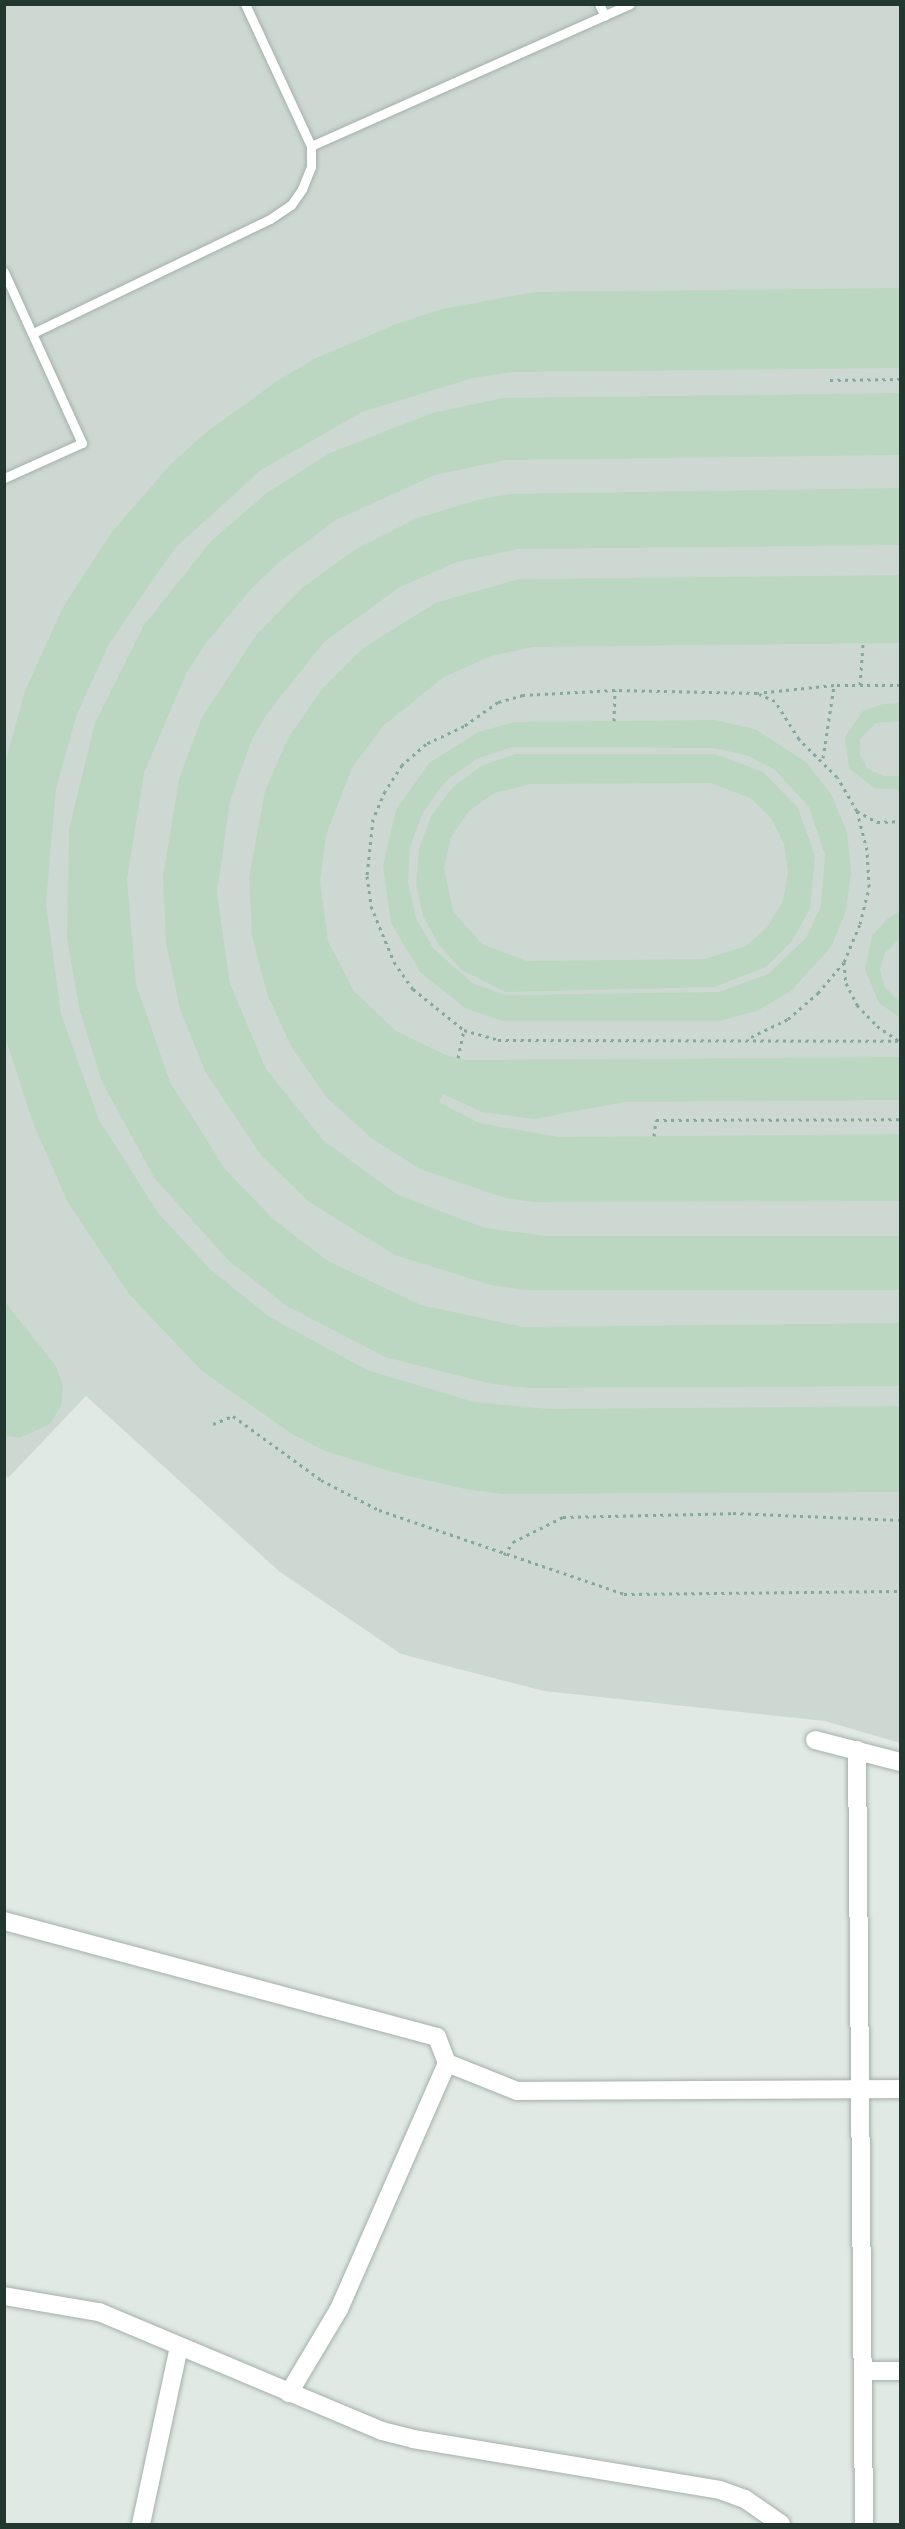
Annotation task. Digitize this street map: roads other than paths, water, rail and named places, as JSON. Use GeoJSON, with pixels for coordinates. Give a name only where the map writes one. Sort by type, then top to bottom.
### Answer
{"type":"FeatureCollection","features":[{"type":"Feature","properties":{"kind":"street"},"geometry":{"type":"LineString","coordinates":[[815,1740],[900,1761]]}},
{"type":"Feature","properties":{"kind":"street"},"geometry":{"type":"LineString","coordinates":[[856,1750],[864,2524]]}},
{"type":"Feature","properties":{"kind":"street"},"geometry":{"type":"LineString","coordinates":[[4,1921],[437,2037],[447,2063],[339,2309],[289,2393]]}},
{"type":"Feature","properties":{"kind":"street"},"geometry":{"type":"LineString","coordinates":[[447,2063],[517,2091],[900,2089]]}},
{"type":"Feature","properties":{"kind":"street"},"geometry":{"type":"LineString","coordinates":[[4,2296],[77,2305],[289,2393],[413,2439],[720,2490],[745,2499],[781,2524]]}},
{"type":"Feature","properties":{"kind":"street"},"geometry":{"type":"LineString","coordinates":[[141,2524],[179,2347]]}},
{"type":"Feature","properties":{"kind":"street"},"geometry":{"type":"LineString","coordinates":[[862,2371],[900,2371]]}},
{"type":"Feature","properties":{"kind":"lane"},"geometry":{"type":"LineString","coordinates":[[33,333],[277,214],[291,205],[302,189],[311,167],[311,146],[245,4]]}},
{"type":"Feature","properties":{"kind":"lane"},"geometry":{"type":"LineString","coordinates":[[599,4],[604,16]]}},
{"type":"Feature","properties":{"kind":"lane"},"geometry":{"type":"LineString","coordinates":[[311,146],[630,4]]}},
{"type":"Feature","properties":{"kind":"lane"},"geometry":{"type":"LineString","coordinates":[[4,272],[82,443],[4,478]]}}]}
